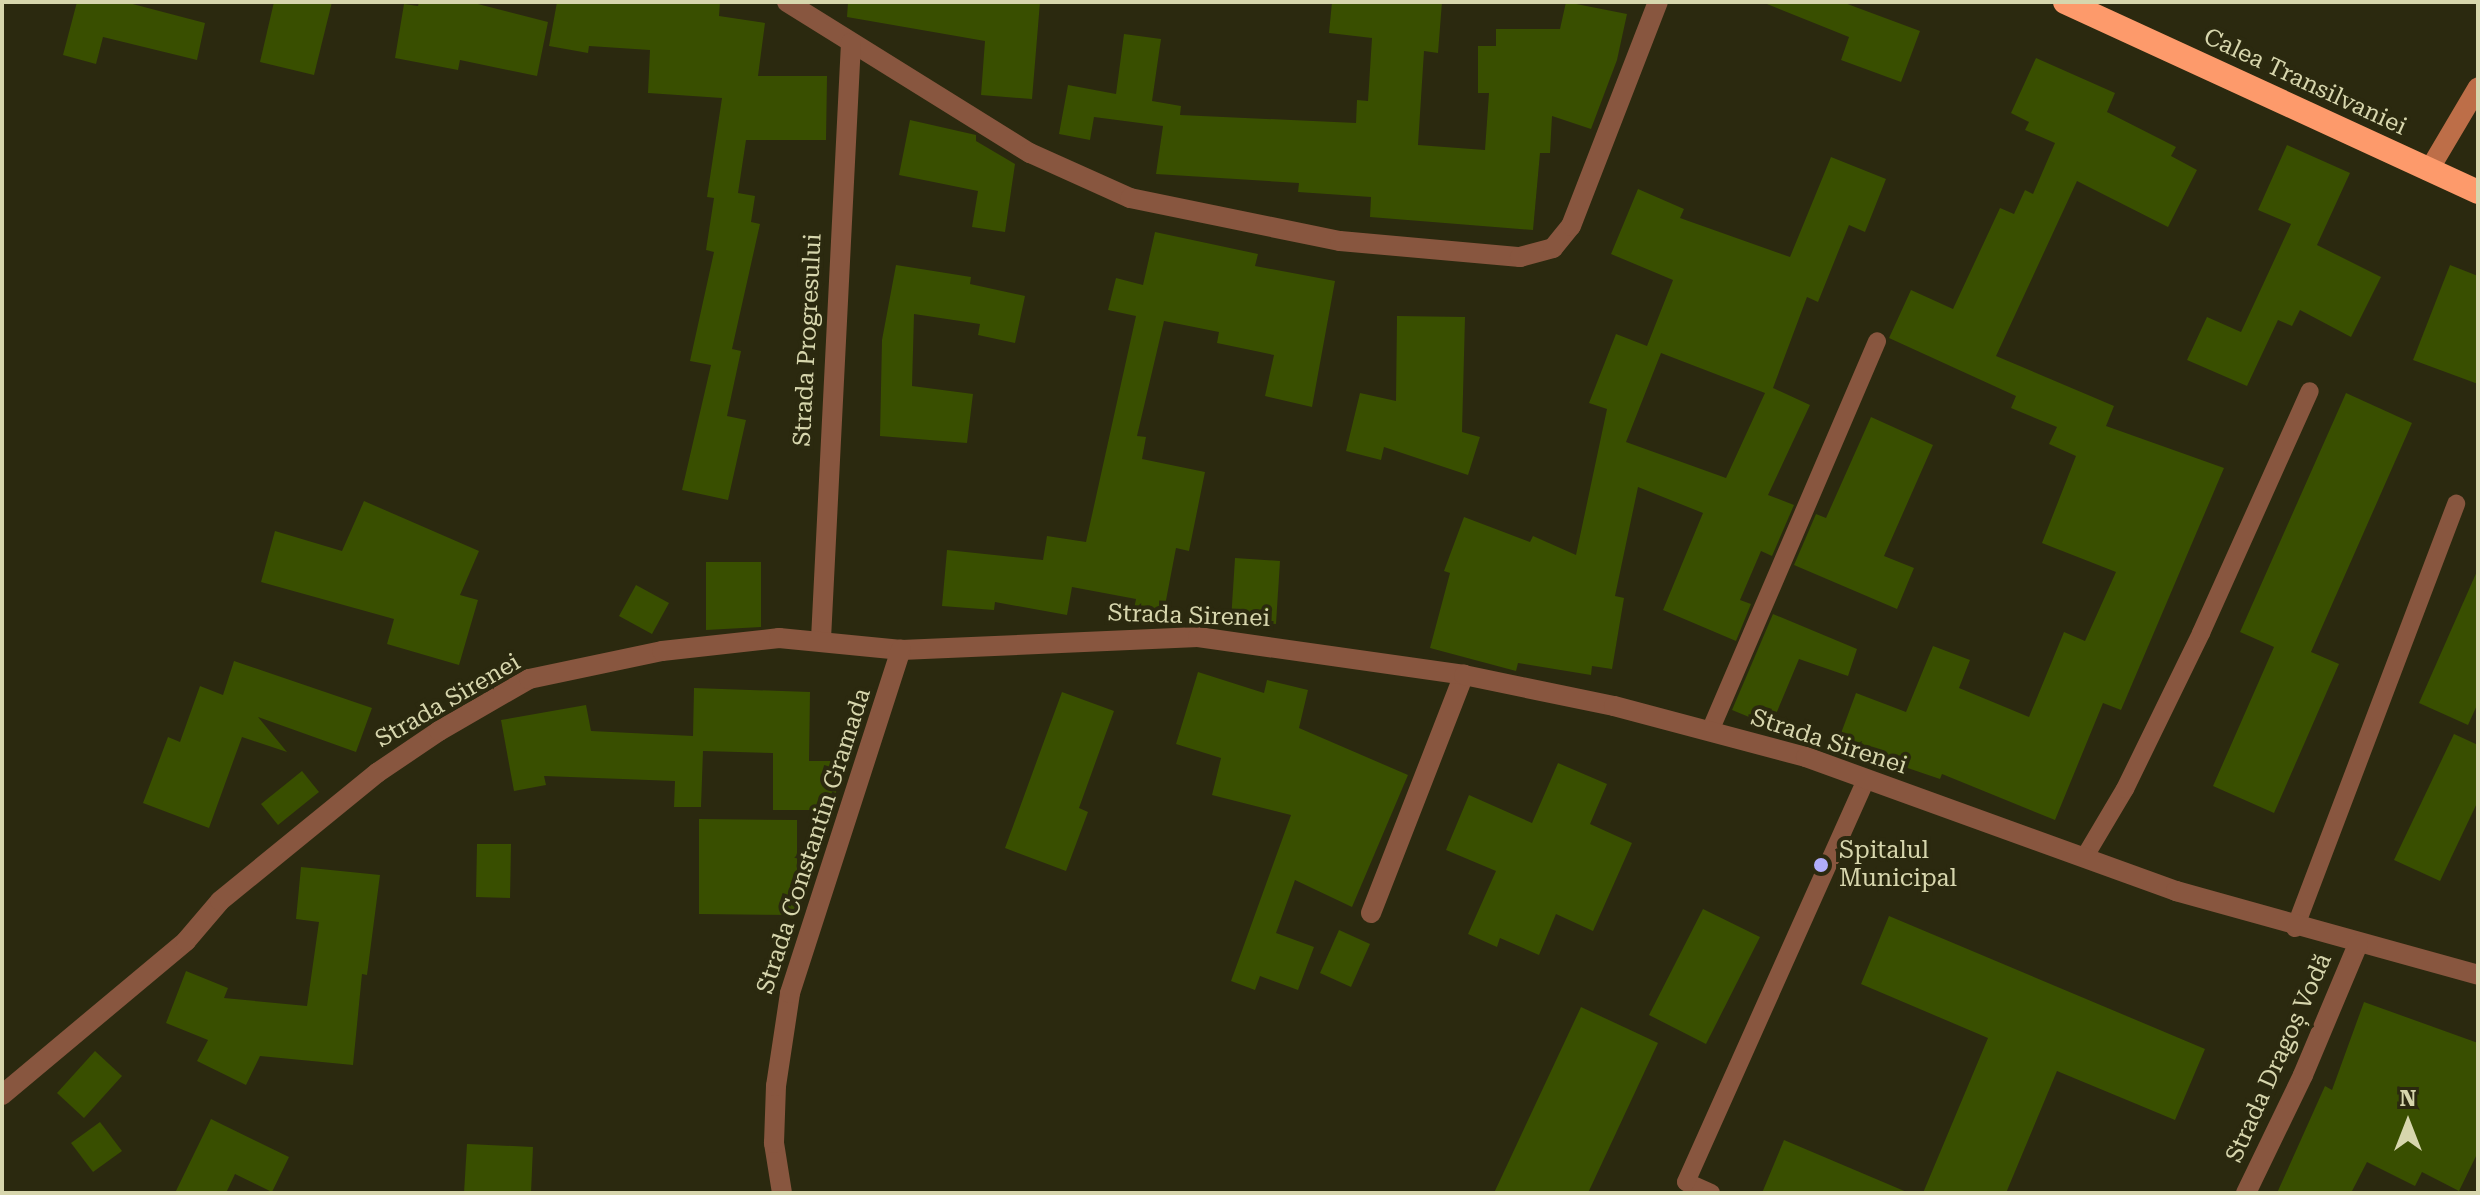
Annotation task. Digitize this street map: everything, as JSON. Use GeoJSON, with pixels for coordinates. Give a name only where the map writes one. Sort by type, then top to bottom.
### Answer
{"type":"FeatureCollection","features":[{"type":"Feature","properties":{"kind":"highway","name":"Calea Transilvaniei"},"geometry":{"type":"LineString","coordinates":[[2065,2],[2478,192]]}},
{"type":"Feature","properties":{"kind":"street"},"geometry":{"type":"LineString","coordinates":[[787,2],[1030,153],[1130,198],[1340,241],[1520,257],[1553,248],[1571,226],[1658,2]]}},
{"type":"Feature","properties":{"kind":"street","name":"Strada Progresului"},"geometry":{"type":"LineString","coordinates":[[821,639],[851,43]]}},
{"type":"Feature","properties":{"kind":"street"},"geometry":{"type":"LineString","coordinates":[[2429,170],[2478,87]]}},
{"type":"Feature","properties":{"kind":"street","name":"Strada Sirenei"},"geometry":{"type":"LineString","coordinates":[[2,1095],[186,941],[220,901],[377,773],[529,679],[662,651],[821,639],[901,650],[1198,637],[1464,675],[1710,731],[1866,780],[2084,858],[2295,928],[2478,975]]}},
{"type":"Feature","properties":{"kind":"street","name":"Strada Constantin Gramada"},"geometry":{"type":"LineString","coordinates":[[782,1193],[774,1143],[776,1086],[790,993],[901,650]]}},
{"type":"Feature","properties":{"kind":"street"},"geometry":{"type":"LineString","coordinates":[[1371,913],[1464,675]]}},
{"type":"Feature","properties":{"kind":"street","name":"Strada Dragoș Vodă"},"geometry":{"type":"LineString","coordinates":[[2246,1193],[2303,1075],[2358,944]]}},
{"type":"Feature","properties":{"kind":"lane"},"geometry":{"type":"LineString","coordinates":[[1710,731],[1877,341]]}},
{"type":"Feature","properties":{"kind":"lane"},"geometry":{"type":"LineString","coordinates":[[2084,858],[2125,789],[2201,633],[2310,391]]}},
{"type":"Feature","properties":{"kind":"lane"},"geometry":{"type":"LineString","coordinates":[[2295,928],[2456,504]]}},
{"type":"Feature","properties":{"kind":"lane"},"geometry":{"type":"LineString","coordinates":[[1711,1193],[1686,1182],[1866,780]]}},
{"type":"Feature","properties":{"kind":"building"},"geometry":{"type":"Polygon","coordinates":[[[77,2],[125,2],[205,23],[197,60],[103,37],[96,64],[63,55],[77,2]]]}},
{"type":"Feature","properties":{"kind":"building"},"geometry":{"type":"Polygon","coordinates":[[[274,2],[332,2],[314,75],[260,62],[274,2]]]}},
{"type":"Feature","properties":{"kind":"building"},"geometry":{"type":"Polygon","coordinates":[[[419,2],[470,2],[548,22],[537,76],[460,60],[458,70],[395,58],[404,4],[418,6],[419,2]]]}},
{"type":"Feature","properties":{"kind":"building"},"geometry":{"type":"Polygon","coordinates":[[[557,2],[720,2],[719,16],[765,23],[758,76],[827,76],[826,140],[746,140],[738,193],[755,196],[751,222],[760,224],[732,349],[741,351],[727,416],[746,420],[728,500],[682,490],[711,365],[690,361],[714,252],[706,250],[714,198],[707,197],[722,98],[648,93],[650,50],[589,46],[588,53],[549,46],[557,2]]]}},
{"type":"Feature","properties":{"kind":"building"},"geometry":{"type":"Polygon","coordinates":[[[848,2],[1040,2],[1032,99],[981,95],[985,41],[847,17],[848,2]]]}},
{"type":"Feature","properties":{"kind":"building"},"geometry":{"type":"Polygon","coordinates":[[[1332,2],[1442,2],[1438,53],[1424,51],[1418,145],[1485,150],[1489,93],[1478,93],[1478,46],[1496,46],[1496,29],[1560,29],[1566,2],[1627,14],[1617,60],[1591,129],[1552,116],[1550,153],[1540,153],[1533,230],[1370,217],[1371,197],[1298,192],[1299,183],[1156,174],[1163,126],[1094,117],[1090,140],[1059,134],[1068,85],[1116,94],[1124,34],[1161,39],[1152,101],[1181,106],[1180,115],[1356,123],[1357,100],[1368,101],[1372,38],[1329,33],[1332,2]]]}},
{"type":"Feature","properties":{"kind":"building"},"geometry":{"type":"Polygon","coordinates":[[[1762,2],[1842,2],[1920,31],[1901,82],[1841,60],[1849,37],[1762,2]]]}},
{"type":"Feature","properties":{"kind":"building"},"geometry":{"type":"Polygon","coordinates":[[[2036,58],[2115,93],[2107,112],[2176,147],[2171,156],[2197,170],[2168,227],[2077,181],[1996,356],[2114,406],[2106,426],[2224,468],[2121,710],[2103,703],[2055,820],[1942,774],[1940,779],[1837,744],[1856,693],[1906,712],[1933,646],[1970,660],[1959,688],[2029,717],[2064,632],[2085,641],[2116,572],[2042,543],[2076,456],[2049,444],[2057,427],[2011,408],[2016,396],[1889,338],[1911,290],[1953,309],[2000,208],[2014,214],[2025,190],[2033,194],[2055,143],[2025,130],[2029,122],[2011,113],[2036,58]]]}},
{"type":"Feature","properties":{"kind":"building"},"geometry":{"type":"Polygon","coordinates":[[[910,120],[976,135],[976,141],[1015,164],[1005,232],[972,227],[978,191],[899,175],[910,120]]]}},
{"type":"Feature","properties":{"kind":"building"},"geometry":{"type":"Polygon","coordinates":[[[2287,145],[2350,173],[2317,245],[2381,277],[2351,337],[2300,310],[2292,326],[2278,320],[2247,386],[2187,360],[2207,317],[2241,332],[2291,224],[2258,210],[2287,145]]]}},
{"type":"Feature","properties":{"kind":"building"},"geometry":{"type":"Polygon","coordinates":[[[1831,157],[1886,179],[1865,232],[1849,225],[1818,302],[1807,297],[1773,388],[1810,405],[1768,495],[1794,505],[1772,556],[1761,551],[1740,600],[1751,604],[1736,641],[1663,610],[1703,513],[1638,487],[1615,596],[1624,598],[1612,669],[1592,666],[1591,675],[1518,663],[1516,671],[1430,648],[1450,573],[1444,571],[1464,517],[1530,542],[1533,536],[1576,555],[1607,409],[1589,403],[1616,334],[1647,346],[1673,280],[1611,254],[1638,189],[1684,209],[1680,218],[1790,257],[1831,157]],[[1661,353],[1626,442],[1726,478],[1765,393],[1661,353]]]}},
{"type":"Feature","properties":{"kind":"building"},"geometry":{"type":"Polygon","coordinates":[[[1155,232],[1258,254],[1255,266],[1335,281],[1312,407],[1265,396],[1274,355],[1217,343],[1219,332],[1164,321],[1137,436],[1146,437],[1142,459],[1205,472],[1189,551],[1176,548],[1163,616],[1133,614],[1136,599],[1072,587],[1067,615],[995,602],[994,610],[942,606],[947,550],[1043,560],[1047,536],[1086,542],[1136,316],[1108,310],[1116,278],[1143,285],[1155,232]]]}},
{"type":"Feature","properties":{"kind":"building"},"geometry":{"type":"Polygon","coordinates":[[[896,265],[971,277],[970,284],[1025,296],[1015,343],[978,335],[980,324],[914,314],[912,386],[973,394],[967,443],[880,436],[882,340],[896,265]]]}},
{"type":"Feature","properties":{"kind":"building"},"geometry":{"type":"Polygon","coordinates":[[[2450,265],[2478,276],[2478,384],[2413,360],[2450,265]]]}},
{"type":"Feature","properties":{"kind":"building"},"geometry":{"type":"Polygon","coordinates":[[[1397,316],[1465,317],[1462,432],[1480,437],[1468,475],[1384,447],[1381,460],[1346,451],[1360,393],[1396,401],[1397,316]]]}},
{"type":"Feature","properties":{"kind":"building"},"geometry":{"type":"Polygon","coordinates":[[[2346,393],[2412,423],[2311,652],[2339,664],[2274,813],[2213,786],[2274,647],[2240,632],[2346,393]]]}},
{"type":"Feature","properties":{"kind":"building"},"geometry":{"type":"Polygon","coordinates":[[[1871,417],[1933,445],[1884,556],[1914,568],[1897,609],[1794,565],[1816,514],[1826,518],[1871,417]]]}},
{"type":"Feature","properties":{"kind":"building"},"geometry":{"type":"Polygon","coordinates":[[[364,501],[479,551],[460,595],[478,600],[459,665],[387,644],[394,619],[261,582],[275,531],[342,551],[364,501]]]}},
{"type":"Feature","properties":{"kind":"building"},"geometry":{"type":"Polygon","coordinates":[[[1235,558],[1280,561],[1276,624],[1231,621],[1235,558]]]}},
{"type":"Feature","properties":{"kind":"building"},"geometry":{"type":"Polygon","coordinates":[[[706,562],[761,562],[761,627],[706,630],[706,562]]]}},
{"type":"Feature","properties":{"kind":"building"},"geometry":{"type":"Polygon","coordinates":[[[2478,569],[2478,703],[2468,725],[2419,703],[2478,569]]]}},
{"type":"Feature","properties":{"kind":"building"},"geometry":{"type":"Polygon","coordinates":[[[636,585],[669,603],[652,634],[619,616],[636,585]]]}},
{"type":"Feature","properties":{"kind":"building"},"geometry":{"type":"Polygon","coordinates":[[[1773,614],[1857,649],[1848,676],[1799,659],[1771,726],[1732,710],[1773,614]]]}},
{"type":"Feature","properties":{"kind":"building"},"geometry":{"type":"Polygon","coordinates":[[[234,661],[372,708],[356,752],[258,717],[287,752],[242,737],[209,828],[143,803],[168,737],[180,742],[200,686],[223,695],[234,661]]]}},
{"type":"Feature","properties":{"kind":"building"},"geometry":{"type":"Polygon","coordinates":[[[1198,672],[1264,693],[1267,680],[1308,690],[1299,728],[1408,775],[1352,907],[1295,880],[1276,933],[1314,947],[1298,990],[1260,976],[1255,990],[1231,981],[1291,815],[1212,795],[1221,758],[1176,744],[1198,672]]]}},
{"type":"Feature","properties":{"kind":"building"},"geometry":{"type":"Polygon","coordinates":[[[694,688],[810,692],[809,761],[838,761],[835,810],[773,810],[773,753],[703,751],[701,807],[674,807],[675,781],[544,776],[546,785],[514,791],[501,720],[586,705],[591,731],[693,736],[694,688]]]}},
{"type":"Feature","properties":{"kind":"building"},"geometry":{"type":"Polygon","coordinates":[[[1062,692],[1114,711],[1079,808],[1088,812],[1066,871],[1005,848],[1062,692]]]}},
{"type":"Feature","properties":{"kind":"building"},"geometry":{"type":"Polygon","coordinates":[[[2454,734],[2478,745],[2478,801],[2440,881],[2394,860],[2454,734]]]}},
{"type":"Feature","properties":{"kind":"building"},"geometry":{"type":"Polygon","coordinates":[[[1558,763],[1607,784],[1590,824],[1632,843],[1593,931],[1556,914],[1539,955],[1500,938],[1497,947],[1468,934],[1496,871],[1446,850],[1469,795],[1532,823],[1558,763]]]}},
{"type":"Feature","properties":{"kind":"building"},"geometry":{"type":"Polygon","coordinates":[[[302,771],[319,792],[278,825],[261,804],[302,771]]]}},
{"type":"Feature","properties":{"kind":"building"},"geometry":{"type":"Polygon","coordinates":[[[699,819],[797,820],[797,915],[699,914],[699,819]]]}},
{"type":"Feature","properties":{"kind":"building"},"geometry":{"type":"Polygon","coordinates":[[[477,844],[511,844],[510,898],[476,897],[477,844]]]}},
{"type":"Feature","properties":{"kind":"building"},"geometry":{"type":"Polygon","coordinates":[[[301,867],[380,875],[367,975],[362,974],[353,1065],[260,1056],[246,1085],[197,1061],[208,1040],[166,1023],[186,971],[228,988],[224,998],[307,1006],[319,922],[296,919],[301,867]]]}},
{"type":"Feature","properties":{"kind":"building"},"geometry":{"type":"Polygon","coordinates":[[[1703,909],[1760,937],[1706,1044],[1649,1015],[1703,909]]]}},
{"type":"Feature","properties":{"kind":"building"},"geometry":{"type":"Polygon","coordinates":[[[1889,916],[2205,1049],[2175,1120],[2057,1071],[2006,1193],[1923,1193],[1988,1038],[1861,984],[1889,916]]]}},
{"type":"Feature","properties":{"kind":"building"},"geometry":{"type":"Polygon","coordinates":[[[1339,930],[1370,944],[1351,987],[1320,973],[1339,930]]]}},
{"type":"Feature","properties":{"kind":"building"},"geometry":{"type":"Polygon","coordinates":[[[2364,1002],[2478,1043],[2478,1152],[2459,1191],[2422,1172],[2415,1186],[2367,1162],[2351,1193],[2277,1193],[2325,1086],[2332,1090],[2364,1002]]]}},
{"type":"Feature","properties":{"kind":"building"},"geometry":{"type":"Polygon","coordinates":[[[1581,1007],[1658,1043],[1588,1193],[1494,1193],[1581,1007]]]}},
{"type":"Feature","properties":{"kind":"building"},"geometry":{"type":"Polygon","coordinates":[[[95,1051],[122,1076],[84,1118],[57,1093],[95,1051]]]}},
{"type":"Feature","properties":{"kind":"building"},"geometry":{"type":"Polygon","coordinates":[[[211,1119],[289,1157],[272,1192],[235,1174],[226,1193],[175,1193],[211,1119]]]}},
{"type":"Feature","properties":{"kind":"building"},"geometry":{"type":"Polygon","coordinates":[[[100,1122],[122,1151],[93,1172],[71,1143],[100,1122]]]}},
{"type":"Feature","properties":{"kind":"building"},"geometry":{"type":"Polygon","coordinates":[[[1784,1140],[1909,1193],[1762,1193],[1784,1140]]]}},
{"type":"Feature","properties":{"kind":"building"},"geometry":{"type":"Polygon","coordinates":[[[467,1144],[533,1147],[531,1193],[464,1193],[467,1144]]]}},
{"type":"Feature","properties":{"kind":"place","name":"Spitalul Municipal"},"geometry":{"type":"Point","coordinates":[1821,865]}}]}
